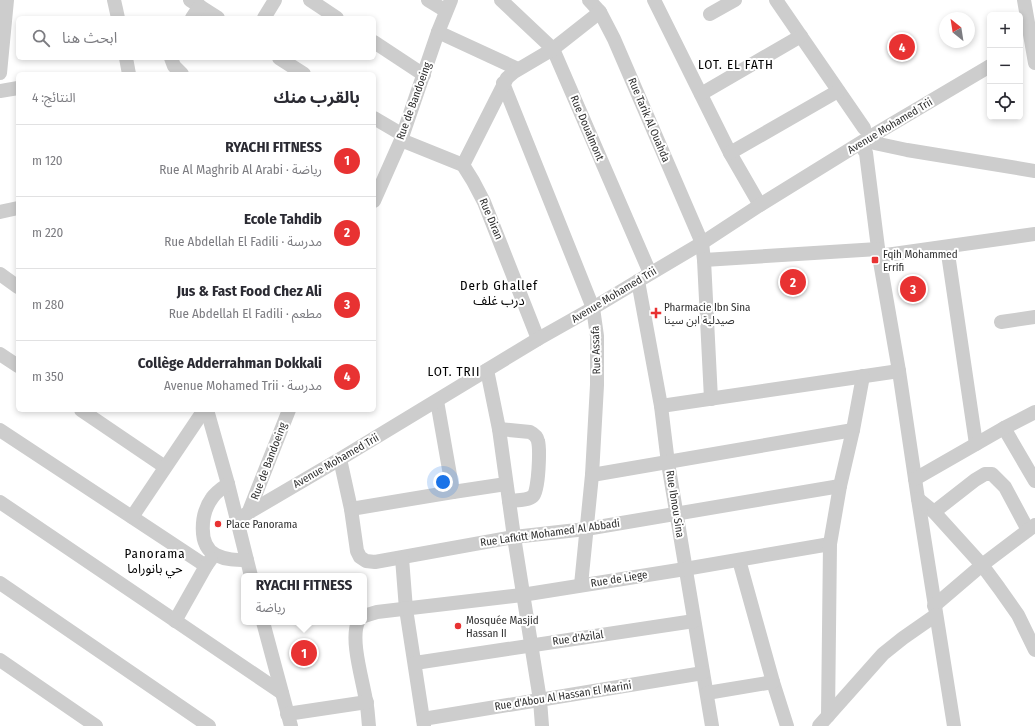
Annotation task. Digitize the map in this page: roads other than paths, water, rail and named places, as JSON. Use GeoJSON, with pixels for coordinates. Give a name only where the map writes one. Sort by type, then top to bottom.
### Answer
{"type":"FeatureCollection","features":[{"type":"Feature","properties":{"kind":"street"},"geometry":{"type":"LineString","coordinates":[[0,73],[7,0]]}},
{"type":"Feature","properties":{"kind":"street"},"geometry":{"type":"LineString","coordinates":[[114,0],[118,16]]}},
{"type":"Feature","properties":{"kind":"street"},"geometry":{"type":"LineString","coordinates":[[265,16],[276,0]]}},
{"type":"Feature","properties":{"kind":"street"},"geometry":{"type":"LineString","coordinates":[[310,0],[334,16]]}},
{"type":"Feature","properties":{"kind":"street"},"geometry":{"type":"LineString","coordinates":[[428,0],[449,5]]}},
{"type":"Feature","properties":{"kind":"street","name":"Rue Doualmont"},"geometry":{"type":"LineString","coordinates":[[501,0],[553,49],[644,277]]}},
{"type":"Feature","properties":{"kind":"street","name":"Rue Tarik Al Ouahda"},"geometry":{"type":"LineString","coordinates":[[589,0],[600,12],[614,39],[702,243],[711,399]]}},
{"type":"Feature","properties":{"kind":"street"},"geometry":{"type":"LineString","coordinates":[[654,0],[730,153],[760,205]]}},
{"type":"Feature","properties":{"kind":"street"},"geometry":{"type":"LineString","coordinates":[[710,14],[735,0]]}},
{"type":"Feature","properties":{"kind":"street"},"geometry":{"type":"LineString","coordinates":[[776,0],[838,91],[863,138],[879,253],[899,371],[953,726]]}},
{"type":"Feature","properties":{"kind":"street"},"geometry":{"type":"LineString","coordinates":[[1024,0],[1029,42],[1035,63]]}},
{"type":"Feature","properties":{"kind":"street"},"geometry":{"type":"LineString","coordinates":[[192,16],[195,3],[215,16]]}},
{"type":"Feature","properties":{"kind":"street","name":"Rue de Bandoeing"},"geometry":{"type":"LineString","coordinates":[[376,196],[402,137],[438,32],[449,5]]}},
{"type":"Feature","properties":{"kind":"street"},"geometry":{"type":"LineString","coordinates":[[376,119],[402,137],[463,165],[503,83],[511,74],[553,49],[600,12]]}},
{"type":"Feature","properties":{"kind":"street"},"geometry":{"type":"LineString","coordinates":[[438,32],[518,69]]}},
{"type":"Feature","properties":{"kind":"street"},"geometry":{"type":"LineString","coordinates":[[701,94],[801,36]]}},
{"type":"Feature","properties":{"kind":"street"},"geometry":{"type":"LineString","coordinates":[[376,43],[424,75]]}},
{"type":"Feature","properties":{"kind":"street"},"geometry":{"type":"LineString","coordinates":[[126,60],[130,72]]}},
{"type":"Feature","properties":{"kind":"street"},"geometry":{"type":"LineString","coordinates":[[172,60],[174,66],[180,72]]}},
{"type":"Feature","properties":{"kind":"street"},"geometry":{"type":"LineString","coordinates":[[282,60],[301,72]]}},
{"type":"Feature","properties":{"kind":"street","name":"Avenue Mohamed Trii"},"geometry":{"type":"LineString","coordinates":[[238,527],[250,511],[702,243],[863,138],[987,68]]}},
{"type":"Feature","properties":{"kind":"street","name":"Rue Assafa"},"geometry":{"type":"LineString","coordinates":[[503,83],[593,308],[598,357],[592,474],[581,585]]}},
{"type":"Feature","properties":{"kind":"street"},"geometry":{"type":"LineString","coordinates":[[0,91],[16,88]]}},
{"type":"Feature","properties":{"kind":"street"},"geometry":{"type":"LineString","coordinates":[[730,153],[838,91]]}},
{"type":"Feature","properties":{"kind":"street"},"geometry":{"type":"LineString","coordinates":[[863,138],[907,150],[1035,171]]}},
{"type":"Feature","properties":{"kind":"street","name":"Rue Diran"},"geometry":{"type":"LineString","coordinates":[[463,165],[484,202],[538,339]]}},
{"type":"Feature","properties":{"kind":"street"},"geometry":{"type":"LineString","coordinates":[[0,212],[16,208]]}},
{"type":"Feature","properties":{"kind":"street"},"geometry":{"type":"LineString","coordinates":[[704,260],[879,253],[947,247],[1035,234]]}},
{"type":"Feature","properties":{"kind":"street"},"geometry":{"type":"LineString","coordinates":[[947,247],[976,444]]}},
{"type":"Feature","properties":{"kind":"street"},"geometry":{"type":"LineString","coordinates":[[0,274],[16,286]]}},
{"type":"Feature","properties":{"kind":"street","name":"Rue Ibnou Sina"},"geometry":{"type":"LineString","coordinates":[[644,277],[662,406],[668,463],[712,726]]}},
{"type":"Feature","properties":{"kind":"street"},"geometry":{"type":"LineString","coordinates":[[1001,322],[1035,317]]}},
{"type":"Feature","properties":{"kind":"street"},"geometry":{"type":"LineString","coordinates":[[0,354],[16,365]]}},
{"type":"Feature","properties":{"kind":"street"},"geometry":{"type":"LineString","coordinates":[[487,370],[499,429],[522,595],[540,700],[542,726]]}},
{"type":"Feature","properties":{"kind":"street"},"geometry":{"type":"LineString","coordinates":[[662,406],[899,371]]}},
{"type":"Feature","properties":{"kind":"street"},"geometry":{"type":"LineString","coordinates":[[824,721],[830,544],[840,486],[853,430],[863,376]]}},
{"type":"Feature","properties":{"kind":"street"},"geometry":{"type":"LineString","coordinates":[[437,401],[453,492]]}},
{"type":"Feature","properties":{"kind":"street"},"geometry":{"type":"LineString","coordinates":[[84,412],[165,468]]}},
{"type":"Feature","properties":{"kind":"street"},"geometry":{"type":"LineString","coordinates":[[132,517],[201,412]]}},
{"type":"Feature","properties":{"kind":"street"},"geometry":{"type":"LineString","coordinates":[[201,412],[228,484],[250,573]]}},
{"type":"Feature","properties":{"kind":"street","name":"Rue de Bandoeing"},"geometry":{"type":"LineString","coordinates":[[250,511],[288,412]]}},
{"type":"Feature","properties":{"kind":"street"},"geometry":{"type":"LineString","coordinates":[[915,479],[1035,412]]}},
{"type":"Feature","properties":{"kind":"street"},"geometry":{"type":"LineString","coordinates":[[1004,428],[1035,481]]}},
{"type":"Feature","properties":{"kind":"street"},"geometry":{"type":"LineString","coordinates":[[499,429],[530,432],[537,438],[539,445],[538,477],[535,493],[528,498],[509,501]]}},
{"type":"Feature","properties":{"kind":"street"},"geometry":{"type":"LineString","coordinates":[[0,430],[206,566]]}},
{"type":"Feature","properties":{"kind":"street"},"geometry":{"type":"LineString","coordinates":[[592,474],[668,463],[853,430]]}},
{"type":"Feature","properties":{"kind":"street","name":"Rue Lafkitt Mohamed Al Abbadi"},"geometry":{"type":"LineString","coordinates":[[340,459],[351,509],[357,551],[360,557],[366,561],[375,562],[514,537],[586,529],[840,486]]}},
{"type":"Feature","properties":{"kind":"street"},"geometry":{"type":"LineString","coordinates":[[824,721],[883,654],[935,611],[982,565],[1032,527],[1005,487],[992,474],[985,474],[975,480],[934,512]]}},
{"type":"Feature","properties":{"kind":"street"},"geometry":{"type":"LineString","coordinates":[[228,484],[219,489],[205,510],[203,536],[207,546],[214,554],[234,560],[246,560]]}},
{"type":"Feature","properties":{"kind":"street"},"geometry":{"type":"LineString","coordinates":[[351,509],[506,484]]}},
{"type":"Feature","properties":{"kind":"street"},"geometry":{"type":"LineString","coordinates":[[918,500],[934,512],[982,565],[1018,615],[1035,650]]}},
{"type":"Feature","properties":{"kind":"street"},"geometry":{"type":"LineString","coordinates":[[0,502],[282,693]]}},
{"type":"Feature","properties":{"kind":"street","name":"Rue de Liege"},"geometry":{"type":"LineString","coordinates":[[367,615],[377,612],[522,595],[830,544]]}},
{"type":"Feature","properties":{"kind":"street"},"geometry":{"type":"LineString","coordinates":[[175,621],[214,554]]}},
{"type":"Feature","properties":{"kind":"street"},"geometry":{"type":"LineString","coordinates":[[402,558],[406,609],[424,722]]}},
{"type":"Feature","properties":{"kind":"street"},"geometry":{"type":"LineString","coordinates":[[739,560],[773,682],[787,726]]}},
{"type":"Feature","properties":{"kind":"street"},"geometry":{"type":"LineString","coordinates":[[0,583],[209,726]]}},
{"type":"Feature","properties":{"kind":"street","name":"Rue d'Azilal"},"geometry":{"type":"LineString","coordinates":[[415,663],[694,621]]}},
{"type":"Feature","properties":{"kind":"street"},"geometry":{"type":"LineString","coordinates":[[264,625],[289,720],[367,702]]}},
{"type":"Feature","properties":{"kind":"street"},"geometry":{"type":"LineString","coordinates":[[357,625],[355,632],[356,648],[367,702],[369,726]]}},
{"type":"Feature","properties":{"kind":"street"},"geometry":{"type":"LineString","coordinates":[[0,660],[96,726]]}},
{"type":"Feature","properties":{"kind":"street","name":"Rue d'Abou Al Hassan El Marini"},"geometry":{"type":"LineString","coordinates":[[424,722],[540,700],[703,673]]}},
{"type":"Feature","properties":{"kind":"street"},"geometry":{"type":"LineString","coordinates":[[707,693],[773,682]]}},
{"type":"Feature","properties":{"kind":"place","name":"Collège Adderrahman Dokkali"},"geometry":{"type":"Point","coordinates":[902,47]}},
{"type":"Feature","properties":{"kind":"place","name":"Fqih Mohammed Errifi"},"geometry":{"type":"Point","coordinates":[875,260]}},
{"type":"Feature","properties":{"kind":"place","name":"Ecole Tahdib"},"geometry":{"type":"Point","coordinates":[793,282]}},
{"type":"Feature","properties":{"kind":"place","name":"Jus & Fast Food Chez Ali"},"geometry":{"type":"Point","coordinates":[913,289]}},
{"type":"Feature","properties":{"kind":"place","name":"Pharmacie Ibn Sina صيدلية ابن سينا"},"geometry":{"type":"Point","coordinates":[656,313]}},
{"type":"Feature","properties":{"kind":"place","name":"Place Panorama"},"geometry":{"type":"Point","coordinates":[218,524]}},
{"type":"Feature","properties":{"kind":"place","name":"Mosquée Masjid Hassan II"},"geometry":{"type":"Point","coordinates":[458,626]}},
{"type":"Feature","properties":{"kind":"place","name":"RYACHI FITNESS"},"geometry":{"type":"Point","coordinates":[304,653]}},
{"type":"Feature","properties":{"kind":"district","name":"LOT. EL FATH"},"geometry":{"type":"Point","coordinates":[736,64]}},
{"type":"Feature","properties":{"kind":"district","name":"Derb Ghallef درب غلف"},"geometry":{"type":"Point","coordinates":[499,292]}},
{"type":"Feature","properties":{"kind":"district","name":"LOT. TRII"},"geometry":{"type":"Point","coordinates":[454,371]}},
{"type":"Feature","properties":{"kind":"district","name":"Panorama حي بانوراما"},"geometry":{"type":"Point","coordinates":[155,560]}}]}
